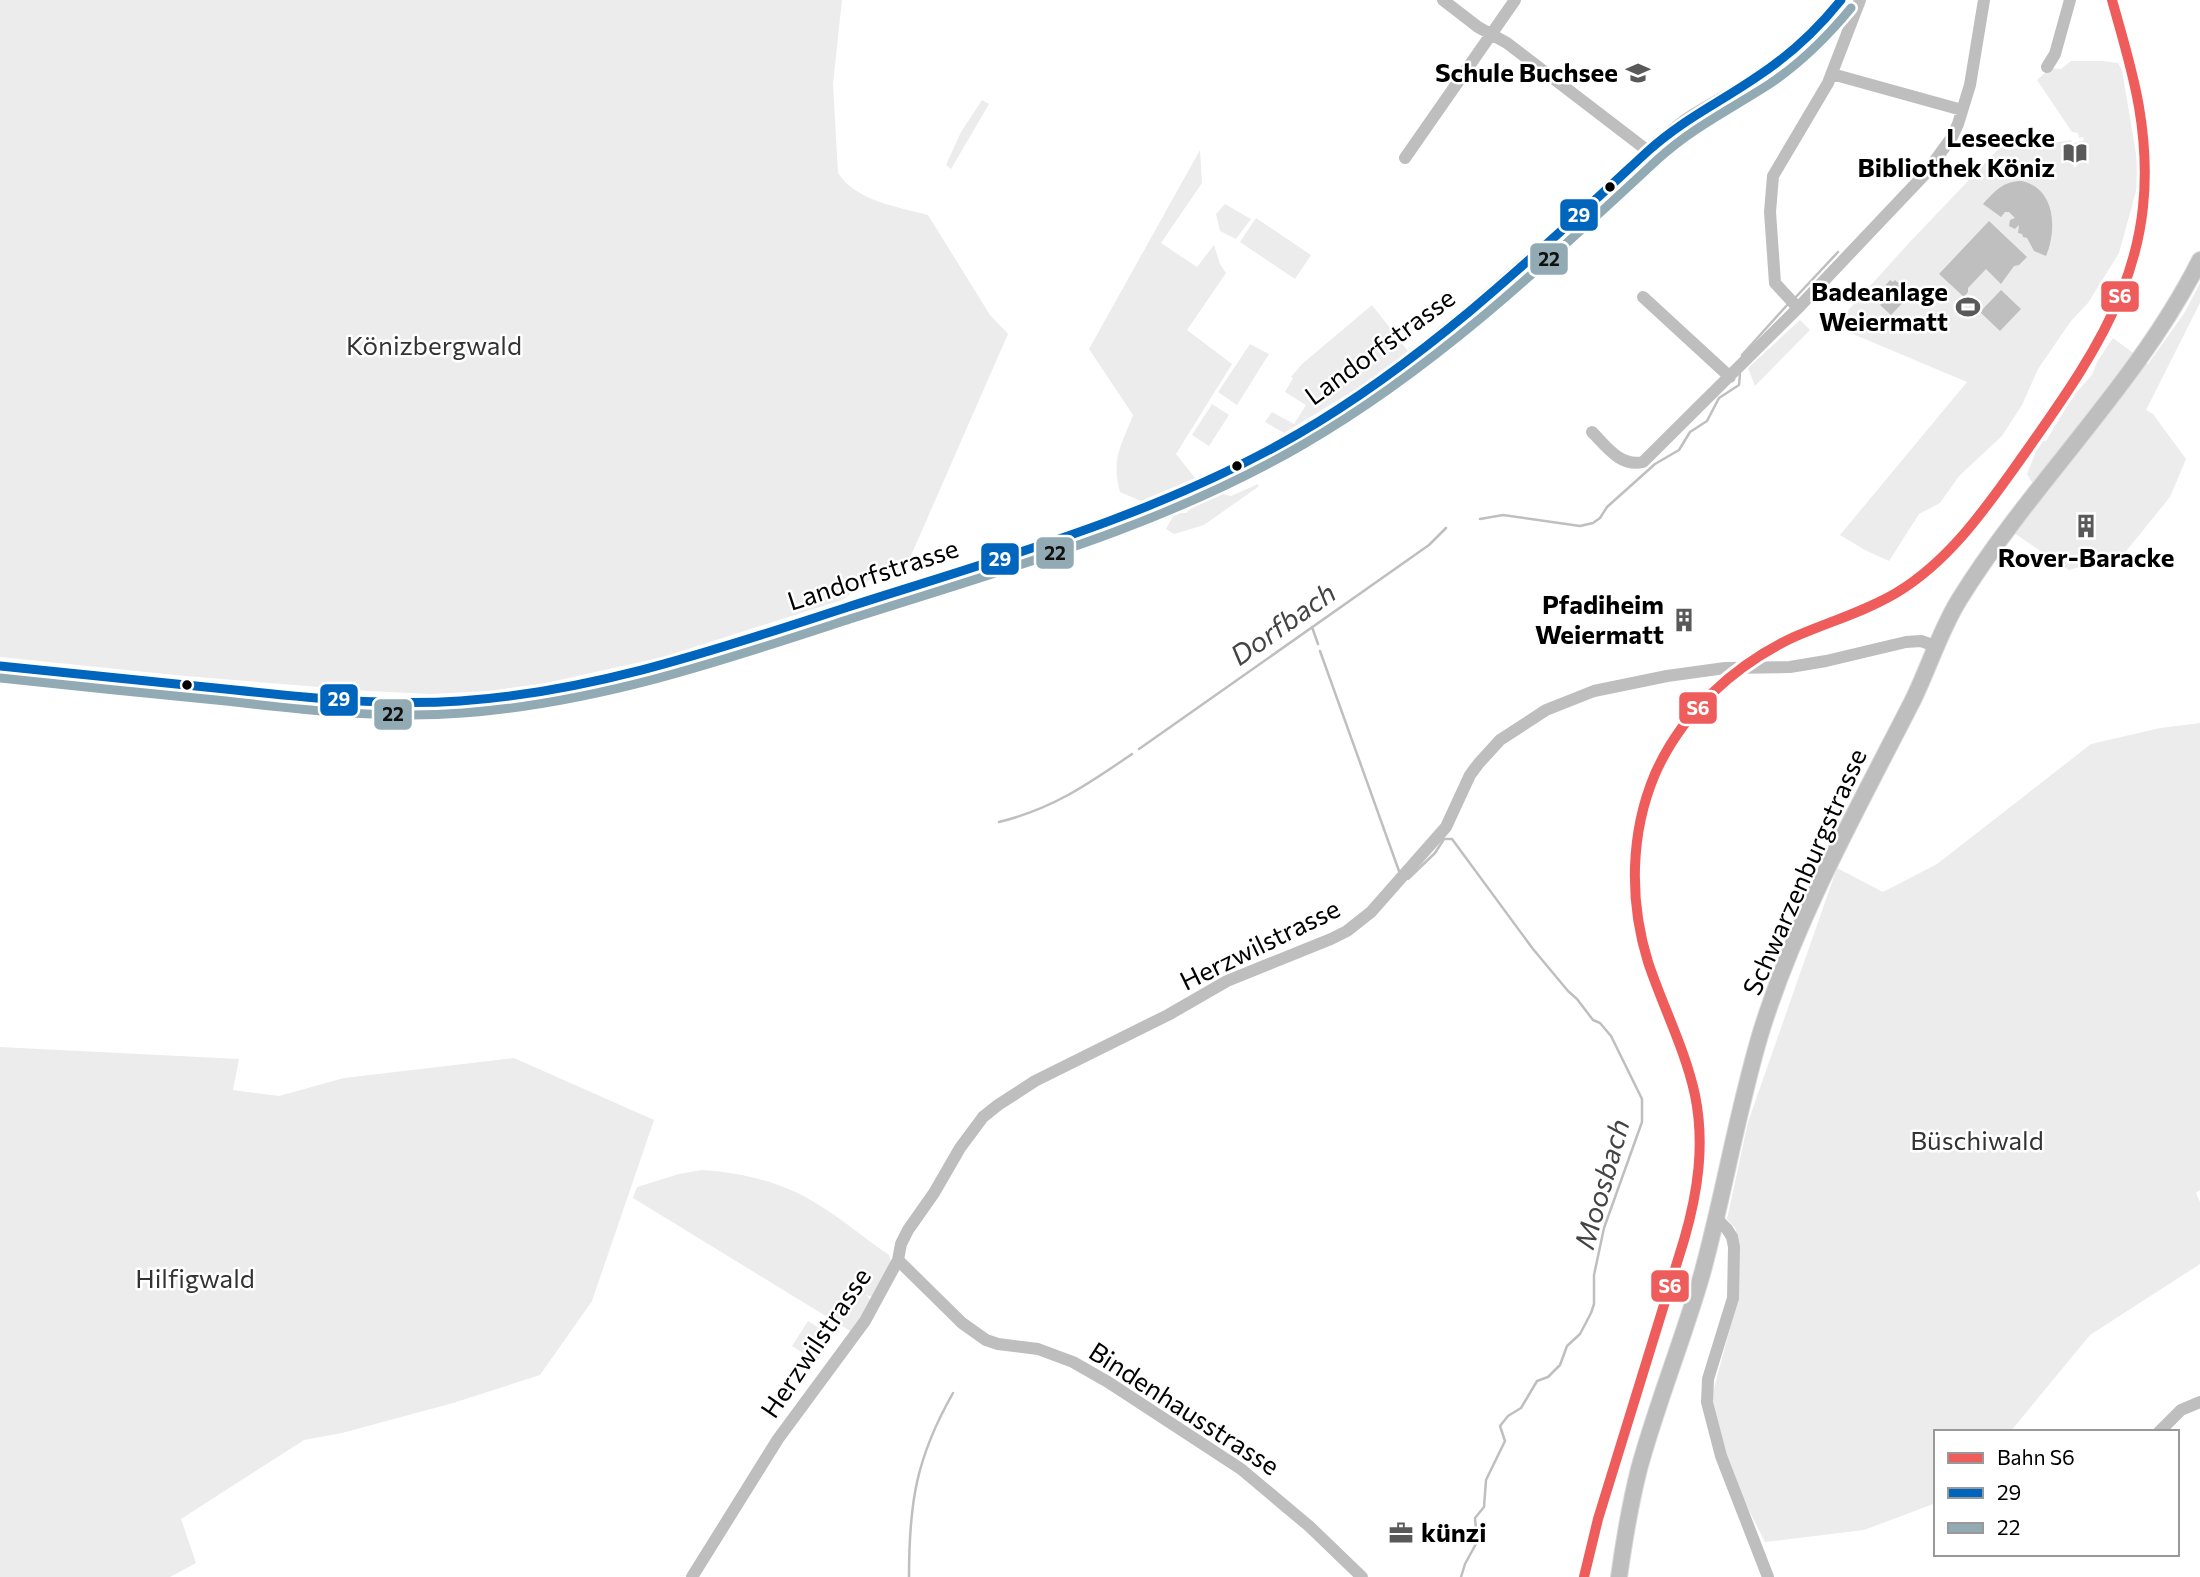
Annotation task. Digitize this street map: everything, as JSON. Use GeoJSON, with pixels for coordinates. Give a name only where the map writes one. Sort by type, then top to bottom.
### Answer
{"type":"FeatureCollection","features":[{"type":"Feature","properties":{"kind":"main road","name":"Schwarzenburgstrasse"},"geometry":{"type":"LineString","coordinates":[[1619,1577],[1628,1517],[1640,1466],[1700,1279],[1753,1062],[1786,962],[1826,873],[1927,673],[1962,595],[2149,346],[2175,307],[2200,260]]}},
{"type":"Feature","properties":{"kind":"street"},"geometry":{"type":"LineString","coordinates":[[1443,0],[1491,35],[1517,50],[1648,151]]}},
{"type":"Feature","properties":{"kind":"street"},"geometry":{"type":"LineString","coordinates":[[1405,158],[1515,0]]}},
{"type":"Feature","properties":{"kind":"street","name":"Landorfstrasse"},"geometry":{"type":"LineString","coordinates":[[0,666],[295,696],[398,702],[496,698],[550,690],[646,668],[744,641],[1123,516],[1189,489],[1277,445],[1367,390],[1430,342],[1533,255],[1648,151],[1695,114],[1779,62],[1814,32],[1841,0]]}},
{"type":"Feature","properties":{"kind":"street"},"geometry":{"type":"LineString","coordinates":[[1798,308],[1775,283],[1770,212],[1773,176],[1832,74],[1860,0]]}},
{"type":"Feature","properties":{"kind":"street"},"geometry":{"type":"LineString","coordinates":[[1592,432],[1623,461],[1633,464],[1643,462],[1798,308],[1926,173],[1952,137],[1962,110],[1970,85],[1984,0]]}},
{"type":"Feature","properties":{"kind":"street"},"geometry":{"type":"LineString","coordinates":[[2047,67],[2055,54],[2070,0]]}},
{"type":"Feature","properties":{"kind":"street"},"geometry":{"type":"LineString","coordinates":[[1832,74],[1962,110]]}},
{"type":"Feature","properties":{"kind":"street"},"geometry":{"type":"LineString","coordinates":[[1643,297],[1730,377]]}},
{"type":"Feature","properties":{"kind":"street","name":"Herzwilstrasse"},"geometry":{"type":"LineString","coordinates":[[692,1577],[778,1439],[865,1321],[898,1260],[901,1244],[908,1230],[975,1125],[990,1111],[1026,1086],[1168,1015],[1208,990],[1331,939],[1360,922],[1446,827],[1470,775],[1500,740],[1528,720],[1568,700],[1626,683],[1725,668],[1790,667],[1853,656],[1906,642],[1921,641],[1938,647]]}},
{"type":"Feature","properties":{"kind":"street"},"geometry":{"type":"LineString","coordinates":[[1716,1218],[1732,1237],[1734,1247],[1732,1298],[1708,1379],[1707,1402],[1721,1456],[1768,1577]]}},
{"type":"Feature","properties":{"kind":"street","name":"Bindenhausstrasse"},"geometry":{"type":"LineString","coordinates":[[898,1260],[962,1322],[986,1339],[998,1345],[1038,1349],[1073,1362],[1241,1469],[1309,1526],[1362,1577]]}},
{"type":"Feature","properties":{"kind":"street"},"geometry":{"type":"LineString","coordinates":[[2161,1430],[2181,1410],[2200,1402]]}},
{"type":"Feature","properties":{"kind":"green space","name":"Könizbergwald"},"geometry":{"type":"Polygon","coordinates":[[[0,0],[842,0],[833,84],[838,173],[855,190],[878,202],[928,215],[990,315],[1008,334],[906,567],[878,574],[842,600],[663,657],[546,683],[489,691],[431,694],[368,691],[0,657],[0,0]]]}},
{"type":"Feature","properties":{"kind":"green space","name":"Badeanlage Weiermatt"},"geometry":{"type":"Polygon","coordinates":[[[2071,61],[2118,63],[2122,70],[2140,177],[2119,253],[2088,303],[2071,321],[2038,369],[2022,405],[2002,436],[1959,476],[1940,503],[1919,514],[1889,561],[1840,535],[1967,382],[1834,326],[2007,140],[2010,139],[2022,148],[2071,140],[2072,144],[2084,140],[2083,137],[2079,138],[2078,133],[2072,132],[2037,80],[2050,68],[2061,69],[2071,61]]]}},
{"type":"Feature","properties":{"kind":"green space"},"geometry":{"type":"Polygon","coordinates":[[[982,100],[989,104],[951,169],[946,165],[961,132],[982,100]]]}},
{"type":"Feature","properties":{"kind":"green space"},"geometry":{"type":"Polygon","coordinates":[[[1200,150],[1202,183],[1161,243],[1197,267],[1214,245],[1226,273],[1187,330],[1232,364],[1176,454],[1195,478],[1141,501],[1120,492],[1117,480],[1117,461],[1133,415],[1089,349],[1200,150]]]}},
{"type":"Feature","properties":{"kind":"green space"},"geometry":{"type":"Polygon","coordinates":[[[1225,204],[1251,219],[1236,239],[1220,231],[1216,214],[1225,204]]]}},
{"type":"Feature","properties":{"kind":"green space"},"geometry":{"type":"Polygon","coordinates":[[[1256,218],[1311,255],[1295,279],[1240,242],[1256,218]]]}},
{"type":"Feature","properties":{"kind":"green space"},"geometry":{"type":"Polygon","coordinates":[[[2200,283],[2200,303],[2146,410],[2153,414],[2186,459],[2170,497],[2123,555],[2069,570],[2002,525],[2034,486],[2027,474],[2040,441],[2046,441],[2073,396],[2092,375],[2113,338],[2148,364],[2185,312],[2200,283]]]}},
{"type":"Feature","properties":{"kind":"green space"},"geometry":{"type":"Polygon","coordinates":[[[1372,305],[1408,351],[1363,385],[1284,433],[1265,422],[1272,412],[1294,424],[1306,405],[1285,392],[1293,378],[1291,377],[1302,364],[1372,305]]]}},
{"type":"Feature","properties":{"kind":"green space"},"geometry":{"type":"Polygon","coordinates":[[[1800,320],[1810,330],[1755,386],[1748,368],[1800,320]]]}},
{"type":"Feature","properties":{"kind":"green space"},"geometry":{"type":"Polygon","coordinates":[[[1250,344],[1269,354],[1237,405],[1218,392],[1250,344]]]}},
{"type":"Feature","properties":{"kind":"green space"},"geometry":{"type":"Polygon","coordinates":[[[1212,404],[1229,415],[1209,446],[1192,435],[1212,404]]]}},
{"type":"Feature","properties":{"kind":"green space"},"geometry":{"type":"Polygon","coordinates":[[[1258,484],[1258,487],[1204,525],[1174,534],[1166,529],[1175,513],[1186,513],[1209,490],[1231,496],[1258,484]]]}},
{"type":"Feature","properties":{"kind":"green space","name":"Büschiwald"},"geometry":{"type":"Polygon","coordinates":[[[2200,723],[2200,1190],[2196,1193],[2200,1202],[2200,1264],[2090,1335],[2012,1430],[1934,1430],[1934,1504],[1864,1530],[1765,1542],[1731,1475],[1712,1396],[1733,1317],[1738,1282],[1736,1229],[1727,1219],[1748,1122],[1837,868],[1883,892],[1937,864],[2091,744],[2160,728],[2200,723]]]}},
{"type":"Feature","properties":{"kind":"green space","name":"Hilfigwald"},"geometry":{"type":"Polygon","coordinates":[[[0,1047],[239,1059],[233,1090],[279,1096],[344,1078],[514,1058],[654,1120],[592,1301],[540,1375],[453,1403],[342,1433],[304,1440],[181,1519],[196,1563],[170,1577],[0,1577],[0,1047]]]}},
{"type":"Feature","properties":{"kind":"green space"},"geometry":{"type":"Polygon","coordinates":[[[701,1170],[745,1176],[788,1189],[824,1208],[889,1255],[891,1261],[874,1297],[866,1295],[872,1302],[852,1332],[633,1198],[637,1187],[701,1170]]]}},
{"type":"Feature","properties":{"kind":"green space"},"geometry":{"type":"Polygon","coordinates":[[[808,1321],[833,1337],[817,1362],[792,1346],[808,1321]]]}},
{"type":"Feature","properties":{"kind":"shaded area"},"geometry":{"type":"Polygon","coordinates":[[[2022,181],[2042,192],[2051,212],[2052,234],[2046,256],[2034,251],[2027,238],[2018,233],[2019,225],[2015,229],[2009,226],[2010,220],[2015,218],[2009,212],[2005,212],[2001,217],[1983,204],[2004,185],[2022,181]]]}},
{"type":"Feature","properties":{"kind":"shaded area"},"geometry":{"type":"Polygon","coordinates":[[[1989,221],[2027,257],[2014,266],[2001,284],[1986,269],[1968,288],[1964,297],[1939,274],[1989,221]]]}},
{"type":"Feature","properties":{"kind":"shaded area"},"geometry":{"type":"Polygon","coordinates":[[[1890,280],[1895,280],[1904,288],[1902,291],[1908,297],[1891,315],[1880,305],[1886,299],[1881,294],[1890,280]]]}},
{"type":"Feature","properties":{"kind":"shaded area"},"geometry":{"type":"Polygon","coordinates":[[[2001,290],[2021,309],[2000,331],[1980,312],[2001,290]]]}},
{"type":"Feature","properties":{"kind":"waterway","name":"Dorfbach"},"geometry":{"type":"LineString","coordinates":[[1794,299],[1838,252]]}},
{"type":"Feature","properties":{"kind":"waterway","name":"Dorfbach"},"geometry":{"type":"LineString","coordinates":[[1742,355],[1789,303]]}},
{"type":"Feature","properties":{"kind":"waterway","name":"Dorfbach"},"geometry":{"type":"LineString","coordinates":[[1480,519],[1503,515],[1580,526],[1593,523],[1655,464],[1679,450],[1690,432],[1707,421],[1719,398],[1739,385],[1740,374]]}},
{"type":"Feature","properties":{"kind":"waterway","name":"Dorfbach"},"geometry":{"type":"LineString","coordinates":[[1139,749],[1429,545],[1446,528]]}},
{"type":"Feature","properties":{"kind":"waterway","name":"Moosbach"},"geometry":{"type":"LineString","coordinates":[[1312,627],[1318,644]]}},
{"type":"Feature","properties":{"kind":"waterway","name":"Moosbach"},"geometry":{"type":"LineString","coordinates":[[1320,651],[1399,871]]}},
{"type":"Feature","properties":{"kind":"waterway","name":"Dorfbach"},"geometry":{"type":"LineString","coordinates":[[999,822],[1053,803],[1132,754]]}},
{"type":"Feature","properties":{"kind":"waterway","name":"Moosbach"},"geometry":{"type":"LineString","coordinates":[[1408,879],[1435,853],[1444,839],[1452,839],[1533,949],[1593,1020],[1600,1023],[1611,1036],[1642,1099],[1642,1122],[1604,1228],[1594,1275],[1594,1304],[1591,1313],[1580,1334],[1567,1346],[1560,1365],[1548,1377],[1537,1381],[1521,1408],[1508,1416],[1500,1426],[1505,1441],[1486,1480],[1484,1507],[1475,1518],[1477,1542],[1461,1577]]}},
{"type":"Feature","properties":{"kind":"waterway"},"geometry":{"type":"LineString","coordinates":[[909,1577],[911,1526],[917,1482],[931,1439],[953,1393]]}},
{"type":"Feature","properties":{"kind":"rail line","name":"S6"},"geometry":{"type":"LineString","coordinates":[[1584,1577],[1598,1519],[1684,1240],[1693,1204],[1700,1150],[1695,1095],[1686,1061],[1648,962],[1638,915],[1635,867],[1647,797],[1655,774],[1680,731],[1695,711],[1731,677],[1772,648],[1896,593],[1916,580],[1951,548],[1997,492],[2054,412],[2103,333],[2121,293],[2135,251],[2143,207],[2145,159],[2139,107],[2112,0]]}},
{"type":"Feature","properties":{"kind":"transit line","name":"29"},"geometry":{"type":"LineString","coordinates":[[0,666],[348,700],[404,703],[510,696],[657,666],[963,571],[1078,532],[1190,488],[1245,463],[1298,434],[1392,372],[1437,338],[1523,265],[1662,139],[1792,51],[1841,0]]}},
{"type":"Feature","properties":{"kind":"transit line","name":"22"},"geometry":{"type":"LineString","coordinates":[[0,678],[344,713],[433,715],[513,708],[661,678],[968,582],[1083,543],[1196,499],[1251,473],[1304,444],[1399,382],[1532,275],[1670,149],[1768,85],[1802,59],[1851,8]]}},
{"type":"Feature","properties":{"kind":"place","name":"Schule Buchsee"},"geometry":{"type":"Point","coordinates":[1638,73]}},
{"type":"Feature","properties":{"kind":"place","name":"Leseecke Bibliothek Köniz"},"geometry":{"type":"Point","coordinates":[2075,153]}},
{"type":"Feature","properties":{"kind":"place","name":"Badeanlage Weiermatt"},"geometry":{"type":"Point","coordinates":[1968,307]}},
{"type":"Feature","properties":{"kind":"place","name":"Rover-Baracke"},"geometry":{"type":"Point","coordinates":[2086,526]}},
{"type":"Feature","properties":{"kind":"place","name":"Pfadiheim Weiermatt"},"geometry":{"type":"Point","coordinates":[1684,620]}},
{"type":"Feature","properties":{"kind":"place","name":"künzi"},"geometry":{"type":"Point","coordinates":[1401,1533]}}]}
